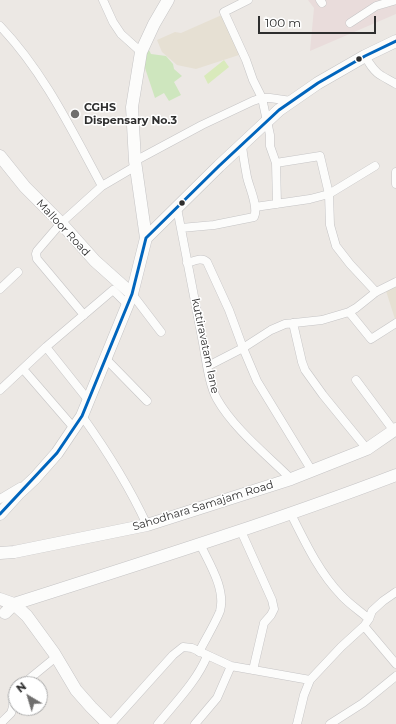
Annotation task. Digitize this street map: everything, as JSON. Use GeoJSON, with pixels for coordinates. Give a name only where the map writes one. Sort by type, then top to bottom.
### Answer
{"type":"FeatureCollection","features":[{"type":"Feature","properties":{"kind":"street"},"geometry":{"type":"LineString","coordinates":[[104,0],[113,22],[121,34],[141,52]]}},
{"type":"Feature","properties":{"kind":"street"},"geometry":{"type":"LineString","coordinates":[[0,514],[19,493],[36,478],[57,453],[82,416],[129,299],[146,238],[135,164],[132,107],[141,52],[154,24],[168,0]]}},
{"type":"Feature","properties":{"kind":"street"},"geometry":{"type":"LineString","coordinates":[[248,0],[224,12],[262,98],[270,135],[270,146],[276,163],[277,204]]}},
{"type":"Feature","properties":{"kind":"street"},"geometry":{"type":"LineString","coordinates":[[350,23],[376,6],[396,0]]}},
{"type":"Feature","properties":{"kind":"street"},"geometry":{"type":"LineString","coordinates":[[0,26],[9,35],[35,70],[56,102],[102,186]]}},
{"type":"Feature","properties":{"kind":"street"},"geometry":{"type":"LineString","coordinates":[[146,238],[267,120],[291,101],[365,56],[396,40]]}},
{"type":"Feature","properties":{"kind":"street"},"geometry":{"type":"LineString","coordinates":[[365,56],[373,69],[380,76],[396,84]]}},
{"type":"Feature","properties":{"kind":"street"},"geometry":{"type":"LineString","coordinates":[[84,315],[37,259],[37,251],[61,223],[102,186],[135,164],[202,125],[262,98],[291,101]]}},
{"type":"Feature","properties":{"kind":"street"},"geometry":{"type":"LineString","coordinates":[[181,228],[251,218],[255,214],[255,207],[247,178],[242,145]]}},
{"type":"Feature","properties":{"kind":"street"},"geometry":{"type":"LineString","coordinates":[[276,163],[320,156],[329,194],[330,225],[336,246],[350,264],[376,292]]}},
{"type":"Feature","properties":{"kind":"street","name":"Malloor Road"},"geometry":{"type":"LineString","coordinates":[[2,162],[61,223],[129,299]]}},
{"type":"Feature","properties":{"kind":"street"},"geometry":{"type":"LineString","coordinates":[[255,207],[310,199],[329,194],[375,166]]}},
{"type":"Feature","properties":{"kind":"street"},"geometry":{"type":"LineString","coordinates":[[396,172],[396,184]]}},
{"type":"Feature","properties":{"kind":"street","name":"kuttiravatam lane"},"geometry":{"type":"LineString","coordinates":[[177,208],[213,390],[224,411],[234,423],[292,479]]}},
{"type":"Feature","properties":{"kind":"street"},"geometry":{"type":"LineString","coordinates":[[187,263],[200,259],[207,262],[229,310],[242,348],[257,381],[312,471]]}},
{"type":"Feature","properties":{"kind":"street"},"geometry":{"type":"LineString","coordinates":[[0,289],[18,272]]}},
{"type":"Feature","properties":{"kind":"street"},"geometry":{"type":"LineString","coordinates":[[208,366],[242,348],[271,330],[285,324],[322,320],[349,312],[376,292],[396,282]]}},
{"type":"Feature","properties":{"kind":"street"},"geometry":{"type":"LineString","coordinates":[[0,390],[46,347],[113,290],[129,299],[161,332]]}},
{"type":"Feature","properties":{"kind":"street"},"geometry":{"type":"LineString","coordinates":[[349,312],[371,339],[396,323]]}},
{"type":"Feature","properties":{"kind":"street"},"geometry":{"type":"LineString","coordinates":[[293,323],[305,370],[323,395],[367,449]]}},
{"type":"Feature","properties":{"kind":"street"},"geometry":{"type":"LineString","coordinates":[[46,347],[88,401]]}},
{"type":"Feature","properties":{"kind":"street"},"geometry":{"type":"LineString","coordinates":[[105,358],[147,402]]}},
{"type":"Feature","properties":{"kind":"street"},"geometry":{"type":"LineString","coordinates":[[23,369],[74,428]]}},
{"type":"Feature","properties":{"kind":"street"},"geometry":{"type":"LineString","coordinates":[[356,380],[395,430]]}},
{"type":"Feature","properties":{"kind":"street"},"geometry":{"type":"LineString","coordinates":[[82,416],[98,438],[122,477],[147,525]]}},
{"type":"Feature","properties":{"kind":"street","name":"Sahodhara Samajam Road"},"geometry":{"type":"LineString","coordinates":[[0,553],[14,552],[147,525],[292,479],[367,449],[395,430]]}},
{"type":"Feature","properties":{"kind":"street"},"geometry":{"type":"LineString","coordinates":[[2,612],[14,604],[241,531],[396,475]]}},
{"type":"Feature","properties":{"kind":"street"},"geometry":{"type":"LineString","coordinates":[[0,499],[36,478]]}},
{"type":"Feature","properties":{"kind":"street"},"geometry":{"type":"LineString","coordinates":[[290,514],[310,552],[334,586],[366,623],[396,664]]}},
{"type":"Feature","properties":{"kind":"street"},"geometry":{"type":"LineString","coordinates":[[241,531],[272,600],[274,609],[264,623],[253,670]]}},
{"type":"Feature","properties":{"kind":"street"},"geometry":{"type":"LineString","coordinates":[[199,652],[220,611],[221,602],[217,581],[200,544]]}},
{"type":"Feature","properties":{"kind":"street"},"geometry":{"type":"LineString","coordinates":[[297,724],[304,695],[310,680],[325,663],[366,623],[372,610],[396,592]]}},
{"type":"Feature","properties":{"kind":"street"},"geometry":{"type":"LineString","coordinates":[[0,599],[14,604],[27,616],[56,657],[76,690],[90,707],[110,724],[177,651],[186,647],[231,666],[310,680]]}},
{"type":"Feature","properties":{"kind":"street"},"geometry":{"type":"LineString","coordinates":[[2,612],[27,616]]}},
{"type":"Feature","properties":{"kind":"street"},"geometry":{"type":"LineString","coordinates":[[158,724],[194,679],[203,666],[207,656]]}},
{"type":"Feature","properties":{"kind":"street"},"geometry":{"type":"LineString","coordinates":[[33,676],[56,657]]}},
{"type":"Feature","properties":{"kind":"street"},"geometry":{"type":"LineString","coordinates":[[195,724],[218,698],[231,666]]}},
{"type":"Feature","properties":{"kind":"street"},"geometry":{"type":"LineString","coordinates":[[330,724],[363,703],[396,676]]}},
{"type":"Feature","properties":{"kind":"street"},"geometry":{"type":"LineString","coordinates":[[0,724],[8,716]]}},
{"type":"Feature","properties":{"kind":"shaded area"},"geometry":{"type":"Polygon","coordinates":[[[308,0],[396,0],[396,14],[310,51],[314,8],[308,0]]]}},
{"type":"Feature","properties":{"kind":"shaded area"},"geometry":{"type":"Polygon","coordinates":[[[224,14],[239,55],[196,69],[177,65],[162,52],[157,40],[175,32],[181,33],[224,14]]]}},
{"type":"Feature","properties":{"kind":"shaded area"},"geometry":{"type":"Polygon","coordinates":[[[396,285],[396,318],[395,319],[386,291],[396,285]]]}},
{"type":"Feature","properties":{"kind":"green space"},"geometry":{"type":"Polygon","coordinates":[[[149,50],[151,54],[166,56],[173,64],[174,69],[182,76],[174,82],[181,95],[169,101],[164,93],[155,98],[142,59],[149,50]]]}},
{"type":"Feature","properties":{"kind":"green space"},"geometry":{"type":"Polygon","coordinates":[[[224,60],[229,67],[208,84],[204,76],[224,60]]]}},
{"type":"Feature","properties":{"kind":"transit line"},"geometry":{"type":"LineString","coordinates":[[0,514],[57,453],[82,416],[132,294],[146,238],[219,166],[279,110],[318,83],[365,56],[396,41]]}},
{"type":"Feature","properties":{"kind":"place","name":"CGHS Dispensary No.3"},"geometry":{"type":"Point","coordinates":[75,114]}}]}
